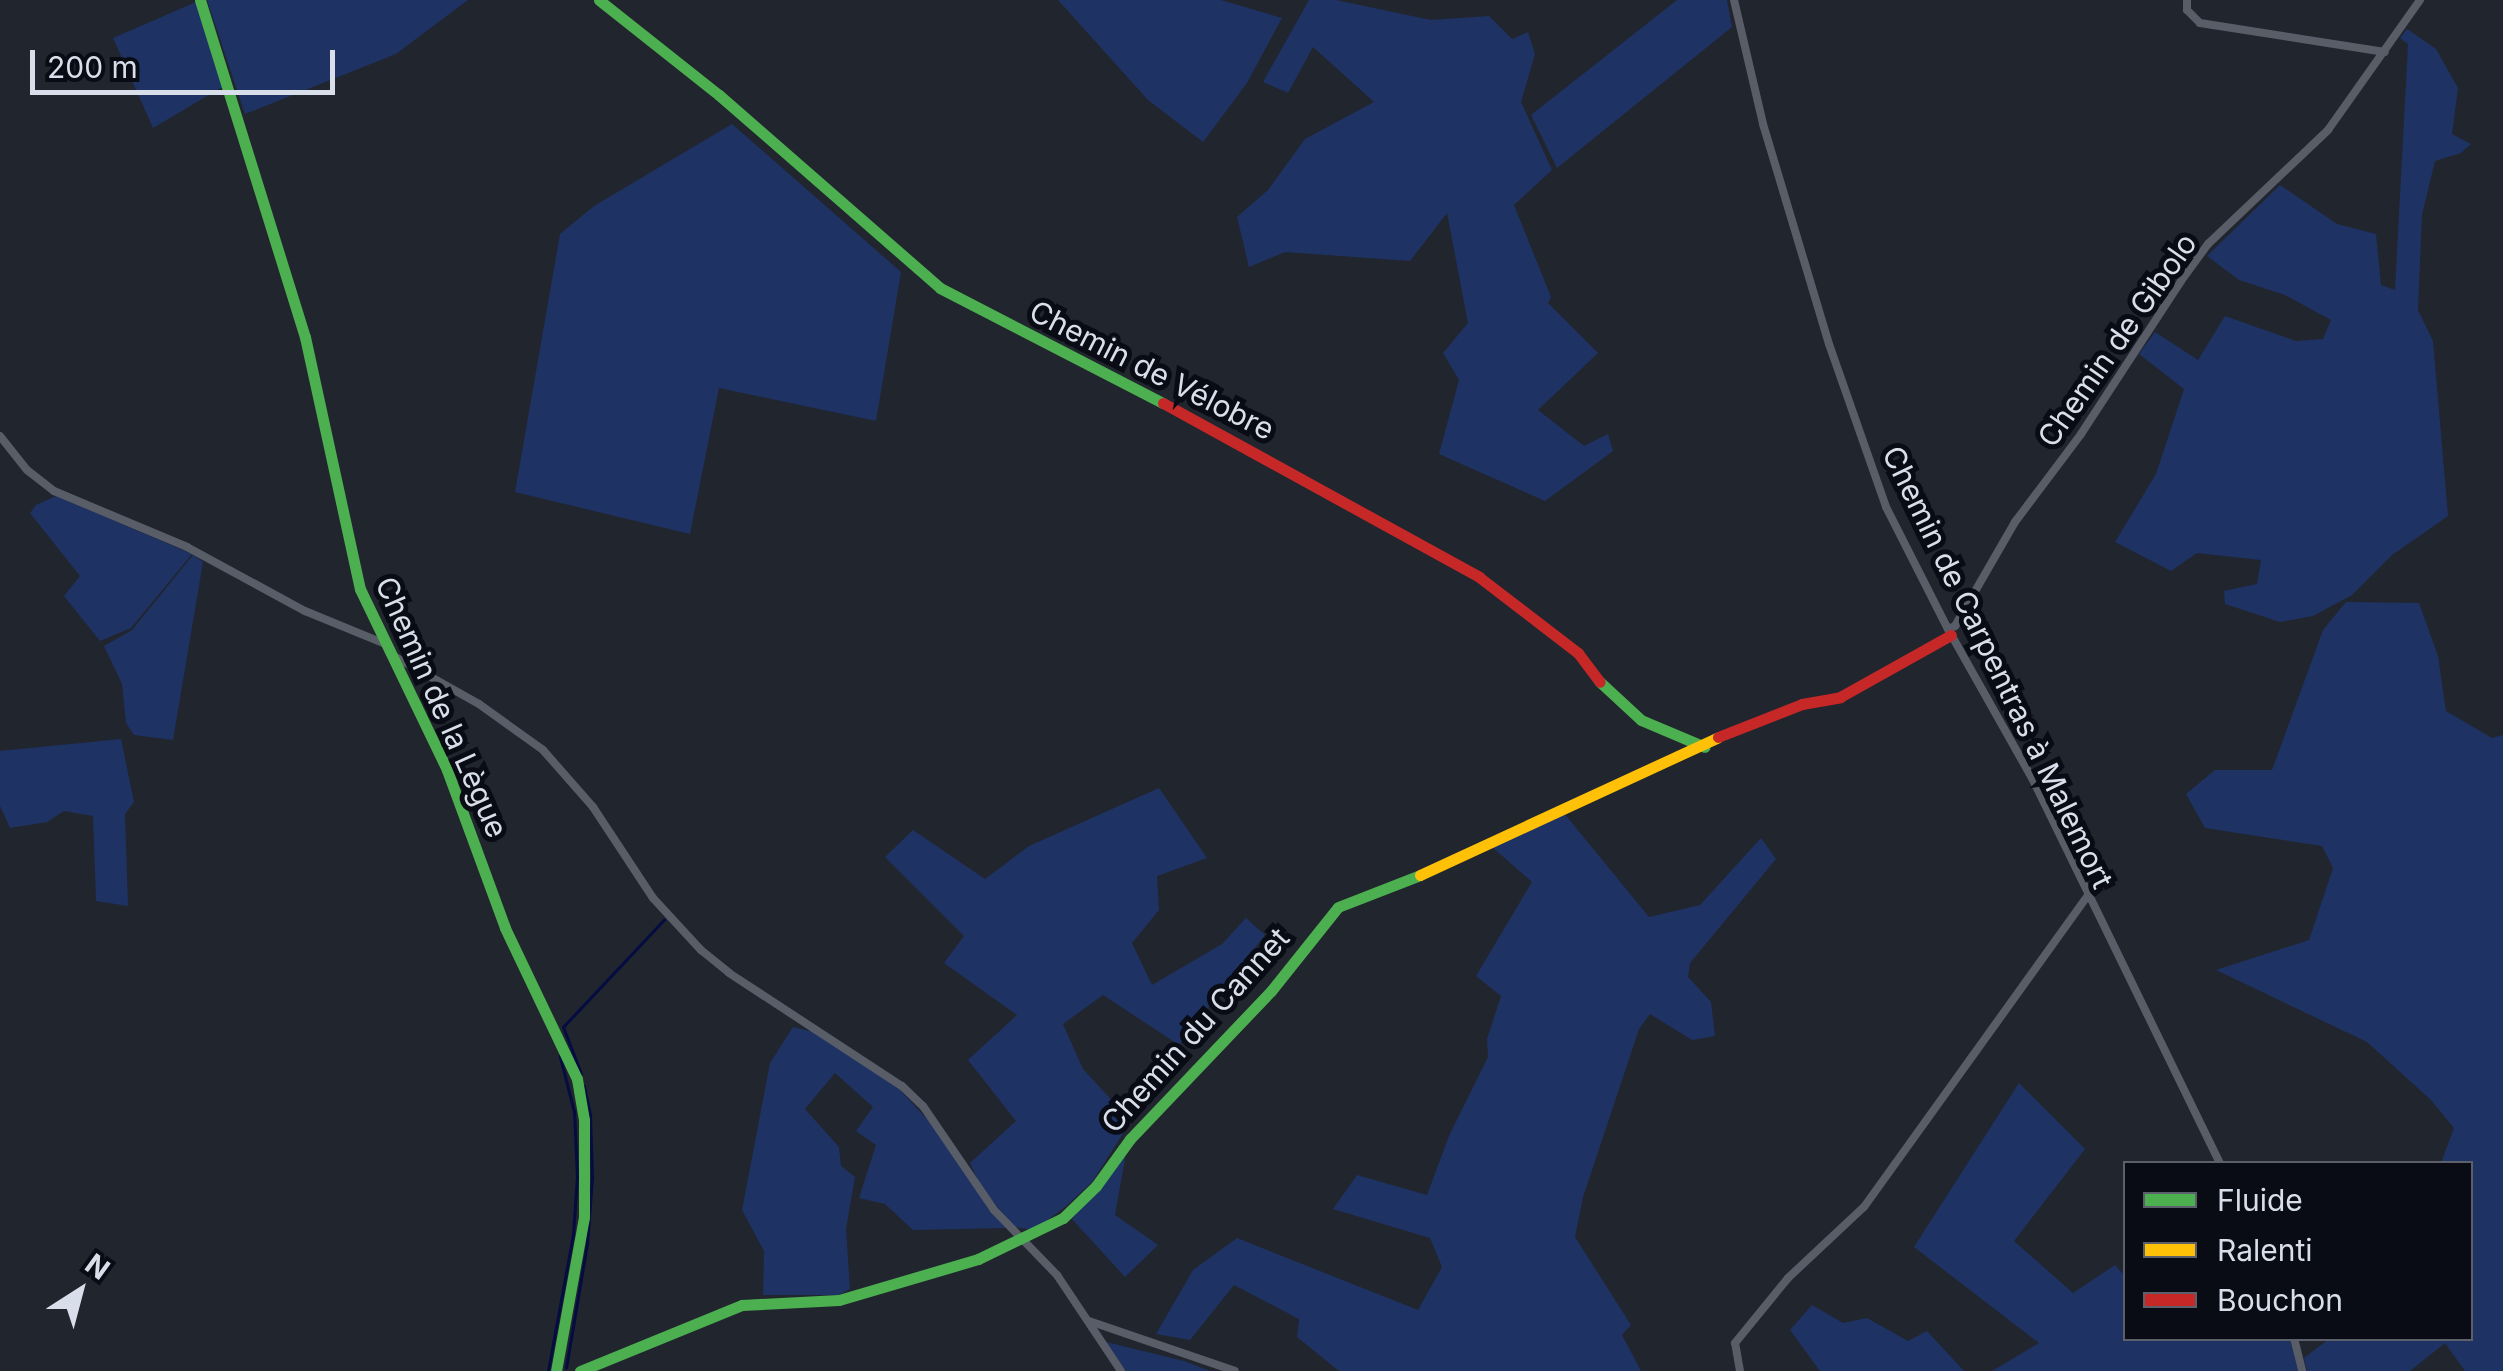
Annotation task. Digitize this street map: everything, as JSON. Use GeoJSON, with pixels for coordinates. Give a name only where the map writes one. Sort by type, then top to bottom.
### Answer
{"type":"FeatureCollection","features":[{"type":"Feature","properties":{"kind":"street","name":"Chemin de la Lègue"},"geometry":{"type":"LineString","coordinates":[[200,0],[305,338],[360,589],[447,770],[505,928],[577,1079],[584,1120],[584,1217],[556,1371]]}},
{"type":"Feature","properties":{"kind":"street","name":"Chemin de Vélobre"},"geometry":{"type":"LineString","coordinates":[[600,0],[734,106],[940,288],[1278,463],[1479,576],[1578,653],[1605,689],[1641,720],[1705,747]]}},
{"type":"Feature","properties":{"kind":"street","name":"Chemin de Carpentras à Malemort"},"geometry":{"type":"LineString","coordinates":[[1734,0],[1763,124],[1848,404],[1886,507],[1949,632],[2032,778],[2087,898],[2218,1161]]}},
{"type":"Feature","properties":{"kind":"street"},"geometry":{"type":"LineString","coordinates":[[2186,0],[2186,10],[2200,23],[2385,52]]}},
{"type":"Feature","properties":{"kind":"street","name":"Chemin de Gibolo"},"geometry":{"type":"LineString","coordinates":[[1949,632],[2014,522],[2081,434],[2180,280],[2208,244],[2328,130],[2420,0]]}},
{"type":"Feature","properties":{"kind":"street"},"geometry":{"type":"LineString","coordinates":[[0,436],[26,470],[54,491],[187,546],[305,611],[386,648],[479,704],[543,750],[570,777],[636,876],[677,926],[730,973],[912,1096],[955,1148],[994,1210],[1057,1275],[1122,1371]]}},
{"type":"Feature","properties":{"kind":"street","name":"Chemin du Cannet"},"geometry":{"type":"LineString","coordinates":[[580,1371],[742,1306],[839,1300],[978,1259],[1024,1241],[1063,1218],[1096,1186],[1130,1138],[1271,991],[1338,907],[1469,853],[1752,722],[1802,704],[1840,697],[1949,632]]}},
{"type":"Feature","properties":{"kind":"street"},"geometry":{"type":"LineString","coordinates":[[1740,1371],[1735,1343],[1788,1278],[1864,1207],[2087,898]]}},
{"type":"Feature","properties":{"kind":"street"},"geometry":{"type":"LineString","coordinates":[[1090,1322],[1235,1371]]}},
{"type":"Feature","properties":{"kind":"street"},"geometry":{"type":"LineString","coordinates":[[2295,1341],[2302,1371]]}},
{"type":"Feature","properties":{"kind":"shaded area"},"geometry":{"type":"Polygon","coordinates":[[[207,0],[468,0],[396,54],[245,114],[207,0]]]}},
{"type":"Feature","properties":{"kind":"shaded area"},"geometry":{"type":"Polygon","coordinates":[[[1058,0],[1221,0],[1282,18],[1247,83],[1203,142],[1148,100],[1058,0]]]}},
{"type":"Feature","properties":{"kind":"shaded area"},"geometry":{"type":"Polygon","coordinates":[[[1309,0],[1336,0],[1431,20],[1489,16],[1512,39],[1528,32],[1535,54],[1521,102],[1552,170],[1514,205],[1551,297],[1548,303],[1598,353],[1538,410],[1584,446],[1608,434],[1613,451],[1545,501],[1439,454],[1459,380],[1443,353],[1468,323],[1447,213],[1410,261],[1285,252],[1249,267],[1237,217],[1268,190],[1305,139],[1374,102],[1313,47],[1288,93],[1263,82],[1309,0]]]}},
{"type":"Feature","properties":{"kind":"shaded area"},"geometry":{"type":"Polygon","coordinates":[[[1677,0],[1727,0],[1732,27],[1557,168],[1531,115],[1677,0]]]}},
{"type":"Feature","properties":{"kind":"shaded area"},"geometry":{"type":"Polygon","coordinates":[[[196,2],[224,86],[153,128],[113,38],[196,2]]]}},
{"type":"Feature","properties":{"kind":"shaded area"},"geometry":{"type":"Polygon","coordinates":[[[2407,29],[2436,49],[2458,88],[2452,134],[2471,144],[2461,153],[2435,161],[2422,215],[2418,310],[2433,341],[2448,516],[2392,555],[2352,595],[2313,616],[2280,622],[2225,604],[2224,591],[2257,584],[2261,560],[2197,553],[2171,571],[2115,542],[2156,474],[2184,389],[2139,354],[2155,332],[2198,360],[2225,316],[2296,341],[2323,339],[2331,320],[2285,295],[2239,280],[2207,256],[2280,185],[2337,224],[2376,234],[2381,285],[2395,290],[2408,44],[2400,38],[2407,29]]]}},
{"type":"Feature","properties":{"kind":"shaded area"},"geometry":{"type":"Polygon","coordinates":[[[732,124],[901,272],[876,421],[719,388],[690,534],[515,492],[560,234],[594,206],[732,124]]]}},
{"type":"Feature","properties":{"kind":"shaded area"},"geometry":{"type":"Polygon","coordinates":[[[56,496],[192,554],[131,628],[100,641],[64,596],[80,576],[30,513],[36,505],[56,496]]]}},
{"type":"Feature","properties":{"kind":"shaded area"},"geometry":{"type":"Polygon","coordinates":[[[193,555],[203,562],[173,740],[134,735],[126,723],[122,684],[104,646],[132,630],[193,555]]]}},
{"type":"Feature","properties":{"kind":"shaded area"},"geometry":{"type":"Polygon","coordinates":[[[2346,602],[2419,603],[2438,656],[2446,711],[2492,738],[2503,735],[2503,1371],[2465,1371],[2445,1343],[2410,1371],[2307,1371],[2304,1358],[2326,1341],[2473,1341],[2473,1161],[2442,1161],[2454,1128],[2431,1100],[2367,1042],[2216,970],[2309,940],[2333,868],[2322,846],[2205,828],[2186,794],[2215,770],[2272,770],[2323,630],[2346,602]]]}},
{"type":"Feature","properties":{"kind":"shaded area"},"geometry":{"type":"Polygon","coordinates":[[[121,739],[134,802],[125,814],[128,906],[96,901],[93,816],[64,811],[47,822],[10,828],[0,806],[0,751],[121,739]]]}},
{"type":"Feature","properties":{"kind":"shaded area"},"geometry":{"type":"Polygon","coordinates":[[[1159,788],[1207,858],[1157,876],[1159,910],[1132,943],[1152,985],[1222,944],[1246,918],[1265,935],[1179,1045],[1103,995],[1063,1024],[1083,1069],[1131,1121],[1092,1182],[1065,1207],[1034,1230],[1014,1227],[981,1187],[970,1163],[1016,1121],[968,1060],[1017,1015],[944,963],[964,936],[885,857],[913,830],[985,879],[1029,846],[1159,788]]]}},
{"type":"Feature","properties":{"kind":"shaded area"},"geometry":{"type":"Polygon","coordinates":[[[1563,812],[1649,917],[1700,905],[1761,838],[1776,859],[1690,963],[1688,977],[1711,1002],[1715,1036],[1692,1040],[1650,1014],[1639,1029],[1583,1197],[1575,1237],[1631,1325],[1622,1335],[1641,1371],[1339,1371],[1297,1337],[1299,1319],[1234,1285],[1190,1340],[1156,1334],[1193,1270],[1237,1238],[1418,1310],[1442,1267],[1430,1238],[1333,1209],[1357,1175],[1427,1195],[1449,1136],[1488,1057],[1487,1039],[1501,996],[1476,976],[1532,882],[1492,847],[1563,812]]]}},
{"type":"Feature","properties":{"kind":"shaded area"},"geometry":{"type":"Polygon","coordinates":[[[793,1027],[814,1032],[898,1088],[942,1135],[989,1210],[1006,1228],[913,1230],[885,1204],[859,1198],[876,1145],[856,1131],[873,1107],[835,1073],[805,1109],[839,1147],[841,1166],[855,1177],[846,1229],[850,1289],[839,1295],[763,1295],[764,1251],[742,1210],[770,1063],[793,1027]]]}},
{"type":"Feature","properties":{"kind":"shaded area"},"geometry":{"type":"Polygon","coordinates":[[[2019,1083],[2085,1149],[2014,1241],[2073,1293],[2115,1265],[2123,1274],[2123,1341],[2290,1341],[2298,1371],[1992,1371],[2039,1343],[1914,1247],[2019,1083]]]}},
{"type":"Feature","properties":{"kind":"shaded area"},"geometry":{"type":"Polygon","coordinates":[[[1126,1153],[1115,1215],[1158,1245],[1125,1277],[1072,1219],[1126,1153]]]}},
{"type":"Feature","properties":{"kind":"shaded area"},"geometry":{"type":"Polygon","coordinates":[[[1812,1305],[1843,1323],[1867,1318],[1908,1341],[1927,1331],[1964,1371],[1820,1371],[1790,1330],[1812,1305]]]}},
{"type":"Feature","properties":{"kind":"shaded area"},"geometry":{"type":"Polygon","coordinates":[[[1106,1342],[1184,1361],[1210,1371],[1126,1371],[1106,1342]]]}},
{"type":"Feature","properties":{"kind":"waterway"},"geometry":{"type":"LineString","coordinates":[[581,1074],[563,1027],[664,920]]}},
{"type":"Feature","properties":{"kind":"waterway"},"geometry":{"type":"LineString","coordinates":[[548,1371],[573,1235],[577,1177],[574,1112],[560,1057]]}},
{"type":"Feature","properties":{"kind":"waterway"},"geometry":{"type":"LineString","coordinates":[[566,1368],[587,1244],[592,1178],[590,1115],[584,1087]]}},
{"type":"Feature","properties":{"kind":"traffic: fast"},"geometry":{"type":"LineString","coordinates":[[200,0],[305,337],[360,589],[447,770],[505,928],[577,1079],[584,1120],[584,1217],[556,1371]]}},
{"type":"Feature","properties":{"kind":"traffic: fast"},"geometry":{"type":"LineString","coordinates":[[599,0],[719,95],[940,288],[1163,403]]}},
{"type":"Feature","properties":{"kind":"traffic: fast"},"geometry":{"type":"LineString","coordinates":[[1600,682],[1641,720],[1705,747]]}},
{"type":"Feature","properties":{"kind":"traffic: fast"},"geometry":{"type":"LineString","coordinates":[[580,1371],[742,1305],[839,1300],[978,1259],[1063,1218],[1096,1186],[1130,1139],[1271,991],[1338,907],[1420,875]]}},
{"type":"Feature","properties":{"kind":"traffic: slow"},"geometry":{"type":"LineString","coordinates":[[1420,875],[1718,737]]}},
{"type":"Feature","properties":{"kind":"traffic: jam"},"geometry":{"type":"LineString","coordinates":[[1163,403],[1479,577],[1578,653],[1600,682]]}},
{"type":"Feature","properties":{"kind":"traffic: jam"},"geometry":{"type":"LineString","coordinates":[[1718,737],[1802,704],[1840,697],[1951,635]]}}]}
